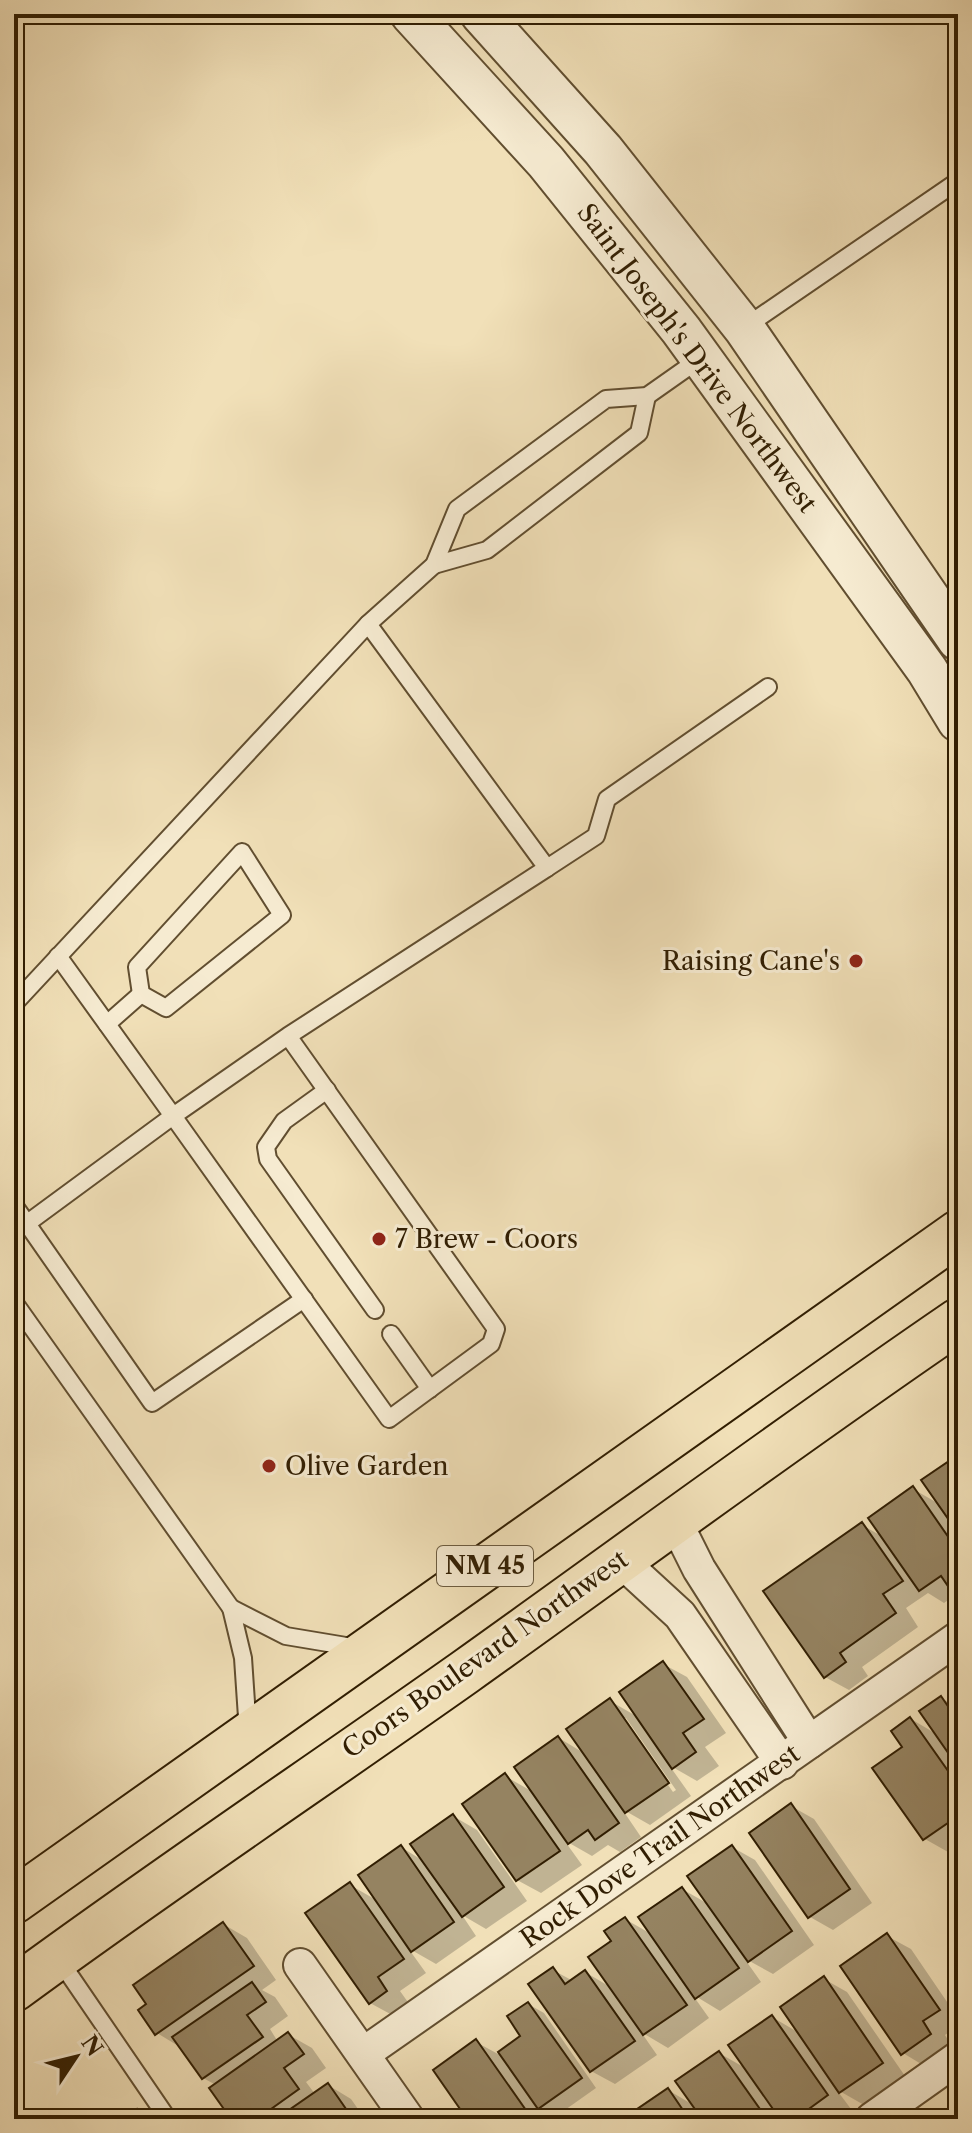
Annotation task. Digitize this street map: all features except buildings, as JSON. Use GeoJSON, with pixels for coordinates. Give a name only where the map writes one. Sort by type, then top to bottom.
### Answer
{"type":"FeatureCollection","features":[{"type":"Feature","properties":{"kind":"main road","name":"NM 45"},"geometry":{"type":"LineString","coordinates":[[14,1901],[958,1233]]}},
{"type":"Feature","properties":{"kind":"main road","name":"Coors Boulevard Northwest"},"geometry":{"type":"LineString","coordinates":[[14,1989],[840,1401],[958,1321]]}},
{"type":"Feature","properties":{"kind":"main road"},"geometry":{"type":"LineString","coordinates":[[840,1401],[903,1392],[958,1355]]}},
{"type":"Feature","properties":{"kind":"street","name":"Saint Joseph's Drive Northwest"},"geometry":{"type":"LineString","coordinates":[[411,14],[546,162],[702,358],[927,670],[958,721]]}},
{"type":"Feature","properties":{"kind":"street","name":"Saint Joseph's Drive Northwest"},"geometry":{"type":"LineString","coordinates":[[481,14],[603,150],[744,328],[958,640]]}},
{"type":"Feature","properties":{"kind":"street"},"geometry":{"type":"LineString","coordinates":[[702,358],[744,328]]}},
{"type":"Feature","properties":{"kind":"street"},"geometry":{"type":"LineString","coordinates":[[674,1519],[699,1569],[809,1742]]}},
{"type":"Feature","properties":{"kind":"street"},"geometry":{"type":"LineString","coordinates":[[619,1559],[680,1615],[782,1763]]}},
{"type":"Feature","properties":{"kind":"street","name":"Rock Dove Trail Northwest"},"geometry":{"type":"LineString","coordinates":[[363,2054],[958,1638]]}},
{"type":"Feature","properties":{"kind":"street"},"geometry":{"type":"LineString","coordinates":[[300,1965],[408,2119]]}},
{"type":"Feature","properties":{"kind":"street"},"geometry":{"type":"LineString","coordinates":[[872,2119],[958,2058]]}},
{"type":"Feature","properties":{"kind":"lane"},"geometry":{"type":"LineString","coordinates":[[744,328],[958,181]]}},
{"type":"Feature","properties":{"kind":"lane"},"geometry":{"type":"LineString","coordinates":[[14,1004],[368,624],[434,565],[457,509],[606,399],[647,396],[702,358]]}},
{"type":"Feature","properties":{"kind":"lane"},"geometry":{"type":"LineString","coordinates":[[434,565],[487,550],[639,433],[647,396]]}},
{"type":"Feature","properties":{"kind":"lane"},"geometry":{"type":"LineString","coordinates":[[368,624],[547,868]]}},
{"type":"Feature","properties":{"kind":"lane"},"geometry":{"type":"LineString","coordinates":[[20,1228],[288,1036],[596,836],[607,799],[768,687]]}},
{"type":"Feature","properties":{"kind":"lane"},"geometry":{"type":"LineString","coordinates":[[242,852],[282,915],[166,1008],[141,994],[137,967],[242,852]]}},
{"type":"Feature","properties":{"kind":"lane"},"geometry":{"type":"LineString","coordinates":[[58,956],[389,1419],[491,1344],[496,1329],[288,1036]]}},
{"type":"Feature","properties":{"kind":"lane"},"geometry":{"type":"LineString","coordinates":[[107,1024],[141,994]]}},
{"type":"Feature","properties":{"kind":"lane"},"geometry":{"type":"LineString","coordinates":[[327,1090],[284,1121],[266,1147],[268,1159],[375,1310]]}},
{"type":"Feature","properties":{"kind":"lane"},"geometry":{"type":"LineString","coordinates":[[14,1205],[20,1228],[152,1403],[304,1299]]}},
{"type":"Feature","properties":{"kind":"lane"},"geometry":{"type":"LineString","coordinates":[[14,1302],[231,1608],[243,1658],[248,1735]]}},
{"type":"Feature","properties":{"kind":"lane"},"geometry":{"type":"LineString","coordinates":[[391,1334],[430,1389]]}},
{"type":"Feature","properties":{"kind":"lane"},"geometry":{"type":"LineString","coordinates":[[231,1608],[286,1636],[367,1650]]}},
{"type":"Feature","properties":{"kind":"lane"},"geometry":{"type":"LineString","coordinates":[[57,1957],[168,2119]]}},
{"type":"Feature","properties":{"kind":"place","name":"Raising Cane's"},"geometry":{"type":"Point","coordinates":[856,961]}},
{"type":"Feature","properties":{"kind":"place","name":"7 Brew - Coors"},"geometry":{"type":"Point","coordinates":[379,1239]}},
{"type":"Feature","properties":{"kind":"place","name":"Olive Garden"},"geometry":{"type":"Point","coordinates":[269,1466]}}]}
